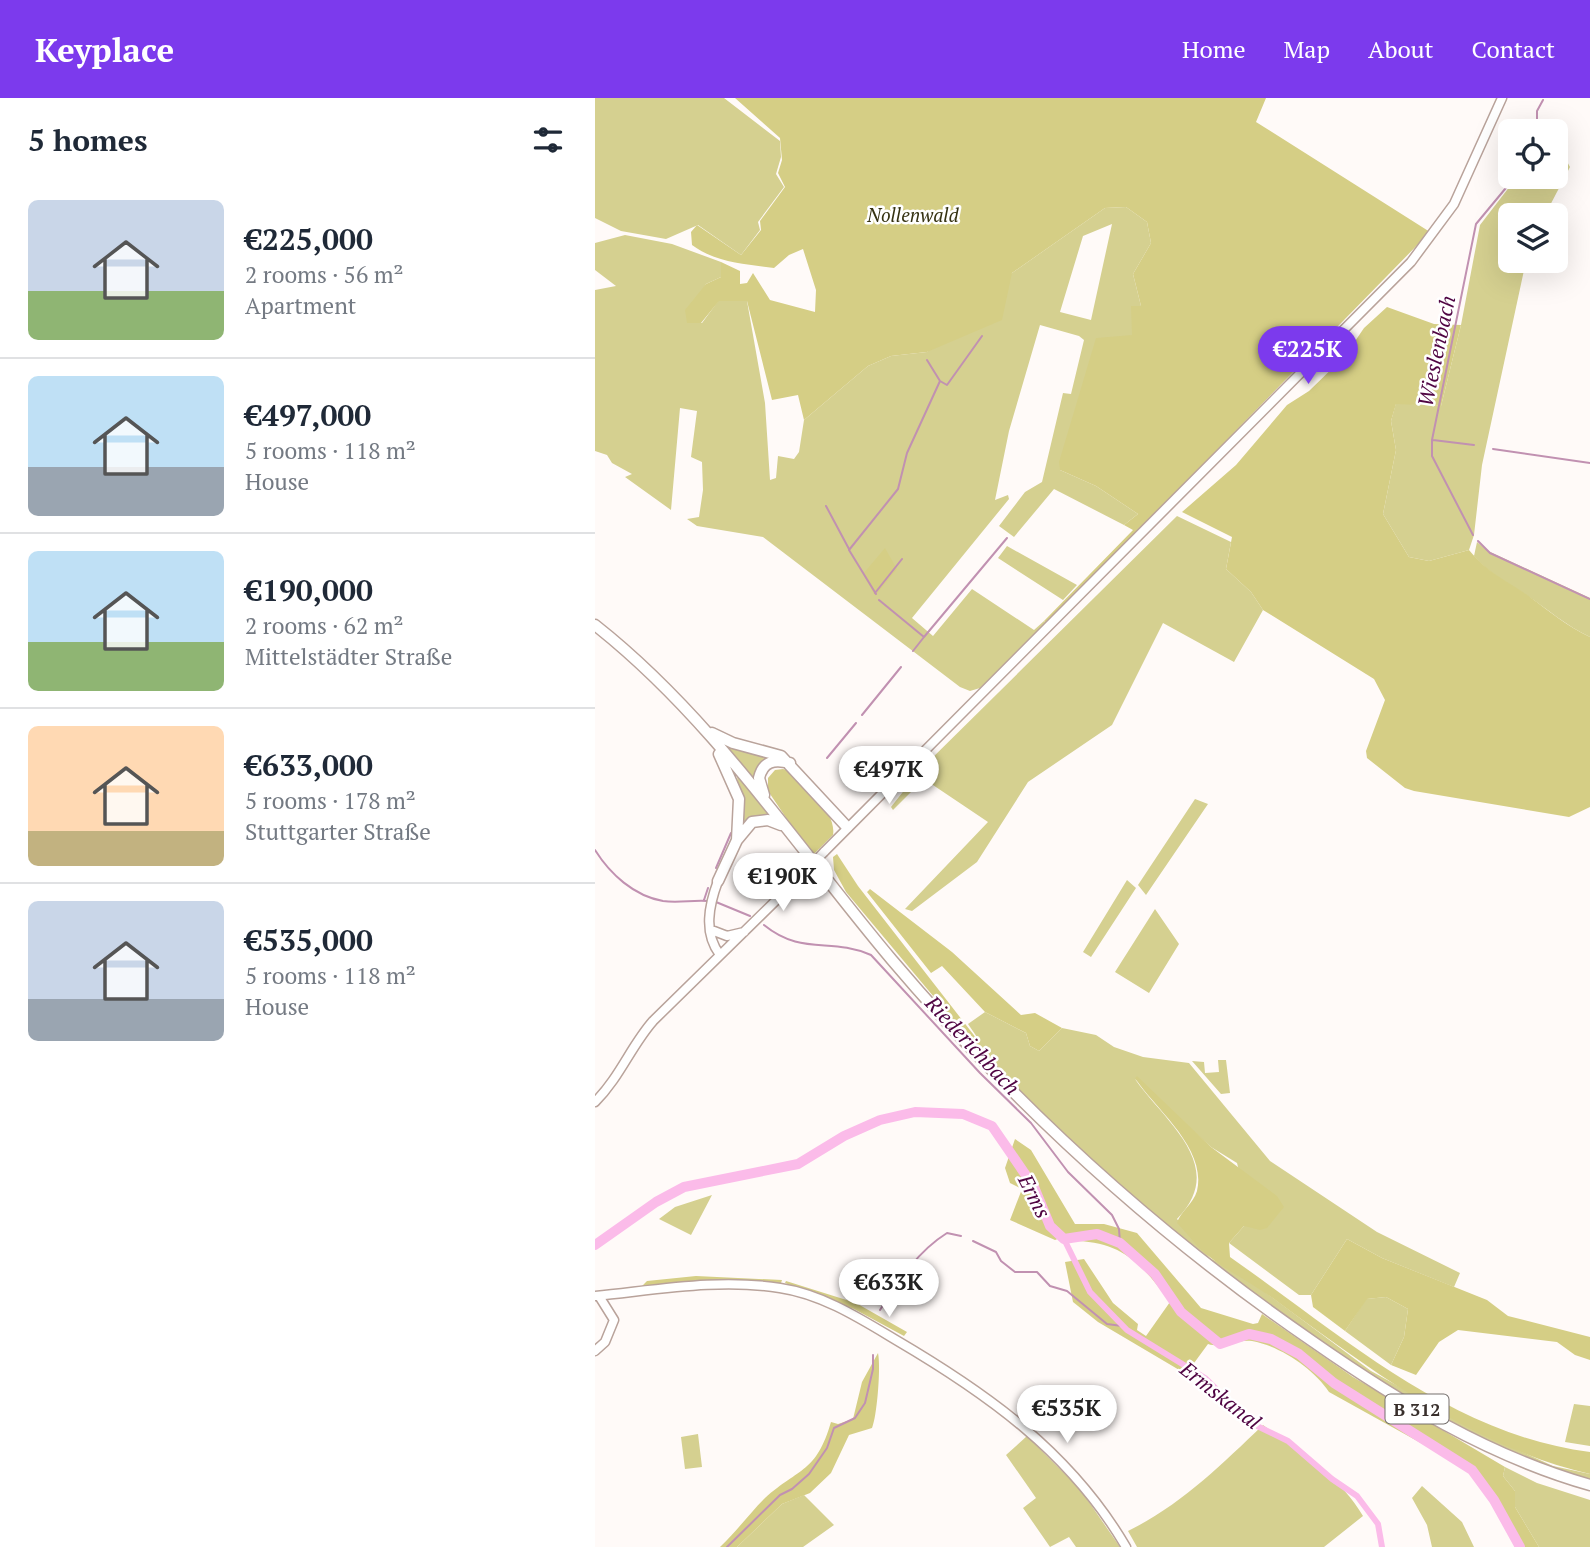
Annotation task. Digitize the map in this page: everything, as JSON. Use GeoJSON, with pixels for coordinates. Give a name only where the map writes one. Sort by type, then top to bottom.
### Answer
{"type":"FeatureCollection","features":[{"type":"Feature","properties":{"kind":"highway","name":"B 312"},"geometry":{"type":"LineString","coordinates":[[595,625],[654,677],[708,733],[893,961],[969,1047],[1053,1132],[1174,1238],[1289,1326],[1412,1406],[1493,1449],[1590,1485]]}},
{"type":"Feature","properties":{"kind":"highway"},"geometry":{"type":"LineString","coordinates":[[708,733],[724,740],[774,752],[790,763],[847,827]]}},
{"type":"Feature","properties":{"kind":"highway"},"geometry":{"type":"LineString","coordinates":[[708,733],[737,790],[740,809],[737,840]]}},
{"type":"Feature","properties":{"kind":"highway"},"geometry":{"type":"LineString","coordinates":[[771,811],[759,784],[760,772],[774,761],[790,763]]}},
{"type":"Feature","properties":{"kind":"highway"},"geometry":{"type":"LineString","coordinates":[[718,881],[737,840],[752,822],[775,822],[784,827]]}},
{"type":"Feature","properties":{"kind":"main road"},"geometry":{"type":"LineString","coordinates":[[595,1102],[618,1077],[640,1036],[1411,262],[1454,204],[1502,98]]}},
{"type":"Feature","properties":{"kind":"main road"},"geometry":{"type":"LineString","coordinates":[[718,881],[710,911],[712,939],[720,955]]}},
{"type":"Feature","properties":{"kind":"main road"},"geometry":{"type":"LineString","coordinates":[[712,927],[723,936],[744,932]]}},
{"type":"Feature","properties":{"kind":"main road"},"geometry":{"type":"LineString","coordinates":[[712,927],[728,947]]}},
{"type":"Feature","properties":{"kind":"main road"},"geometry":{"type":"LineString","coordinates":[[595,1352],[605,1342],[614,1320],[597,1296],[719,1284],[783,1288],[860,1319],[966,1383],[1021,1423],[1056,1454],[1089,1492],[1126,1547]]}},
{"type":"Feature","properties":{"kind":"shaded area"},"geometry":{"type":"Polygon","coordinates":[[[595,98],[724,98],[780,141],[781,157],[776,174],[784,187],[758,222],[760,230],[741,255],[698,225],[666,239],[621,231],[595,218],[595,98]]]}},
{"type":"Feature","properties":{"kind":"shaded area"},"geometry":{"type":"Polygon","coordinates":[[[1508,189],[1559,189],[1551,203],[1498,203],[1498,273],[1523,273],[1482,465],[1474,535],[1469,550],[1429,561],[1409,557],[1383,514],[1396,450],[1391,421],[1396,403],[1441,406],[1461,325],[1480,225],[1508,189]]]}},
{"type":"Feature","properties":{"kind":"shaded area"},"geometry":{"type":"Polygon","coordinates":[[[1126,207],[1147,222],[1151,243],[1133,274],[1141,306],[1132,335],[1060,470],[1096,486],[1138,514],[1124,525],[1054,489],[1014,537],[999,526],[1025,492],[1042,482],[1063,393],[1071,394],[1084,340],[1079,336],[1040,325],[1009,431],[995,500],[1008,495],[1009,499],[912,618],[933,636],[972,589],[1034,630],[1044,621],[1047,624],[980,688],[970,691],[960,687],[763,537],[697,526],[687,519],[699,517],[703,490],[702,462],[691,457],[697,411],[680,408],[671,510],[625,477],[632,474],[612,463],[607,455],[595,451],[595,290],[616,286],[595,270],[595,243],[625,235],[672,244],[721,262],[721,277],[706,284],[687,323],[702,323],[719,300],[747,301],[765,403],[770,480],[776,478],[778,456],[794,459],[799,452],[804,420],[868,366],[891,356],[927,352],[1012,273],[1105,208],[1126,207]],[[1112,224],[1083,236],[1060,312],[1091,320],[1112,224]]]}},
{"type":"Feature","properties":{"kind":"shaded area"},"geometry":{"type":"Polygon","coordinates":[[[1177,516],[1231,542],[1226,569],[1251,592],[1263,610],[1234,662],[1163,623],[1112,725],[1028,782],[977,862],[912,911],[905,909],[988,822],[924,779],[893,810],[891,807],[921,769],[1177,516]]]}},
{"type":"Feature","properties":{"kind":"shaded area"},"geometry":{"type":"Polygon","coordinates":[[[1477,542],[1488,551],[1590,598],[1590,637],[1565,623],[1486,568],[1474,556],[1477,542]]]}},
{"type":"Feature","properties":{"kind":"shaded area"},"geometry":{"type":"Polygon","coordinates":[[[1007,546],[1077,585],[1063,600],[998,558],[1007,546]]]}},
{"type":"Feature","properties":{"kind":"shaded area"},"geometry":{"type":"Polygon","coordinates":[[[722,743],[775,755],[755,781],[722,743]]]}},
{"type":"Feature","properties":{"kind":"shaded area"},"geometry":{"type":"Polygon","coordinates":[[[737,776],[771,816],[742,827],[737,776]]]}},
{"type":"Feature","properties":{"kind":"shaded area"},"geometry":{"type":"Polygon","coordinates":[[[1195,799],[1208,804],[1146,895],[1138,885],[1195,799]]]}},
{"type":"Feature","properties":{"kind":"shaded area"},"geometry":{"type":"Polygon","coordinates":[[[1127,880],[1136,888],[1091,957],[1083,952],[1127,880]]]}},
{"type":"Feature","properties":{"kind":"shaded area"},"geometry":{"type":"Polygon","coordinates":[[[1155,909],[1179,944],[1149,993],[1115,972],[1155,909]]]}},
{"type":"Feature","properties":{"kind":"shaded area"},"geometry":{"type":"Polygon","coordinates":[[[985,1012],[1026,1033],[1030,1046],[1039,1051],[1062,1028],[1096,1035],[1114,1047],[1143,1057],[1189,1063],[1270,1161],[1377,1232],[1460,1273],[1454,1287],[1382,1258],[1347,1239],[1311,1295],[1299,1295],[1229,1243],[1244,1226],[1253,1226],[1237,1163],[1211,1147],[1135,1079],[1187,1145],[1197,1181],[1191,1200],[1177,1219],[1210,1258],[1242,1275],[1371,1371],[1494,1439],[1553,1466],[1590,1474],[1590,1481],[1489,1444],[1419,1407],[1286,1320],[1179,1238],[1067,1139],[980,1052],[979,1040],[968,1024],[985,1012]]]}},
{"type":"Feature","properties":{"kind":"shaded area"},"geometry":{"type":"Polygon","coordinates":[[[1218,1060],[1226,1060],[1230,1093],[1221,1094],[1192,1061],[1204,1062],[1205,1073],[1219,1072],[1218,1060]]]}},
{"type":"Feature","properties":{"kind":"shaded area"},"geometry":{"type":"Polygon","coordinates":[[[712,1195],[691,1235],[659,1219],[675,1207],[712,1195]]]}},
{"type":"Feature","properties":{"kind":"shaded area"},"geometry":{"type":"Polygon","coordinates":[[[1386,1297],[1408,1309],[1404,1337],[1391,1365],[1345,1331],[1366,1299],[1386,1297]]]}},
{"type":"Feature","properties":{"kind":"shaded area"},"geometry":{"type":"Polygon","coordinates":[[[1574,1404],[1590,1406],[1590,1446],[1565,1442],[1574,1404]]]}},
{"type":"Feature","properties":{"kind":"shaded area"},"geometry":{"type":"Polygon","coordinates":[[[1263,1425],[1331,1477],[1363,1516],[1324,1547],[1137,1547],[1128,1531],[1183,1497],[1263,1425]]]}},
{"type":"Feature","properties":{"kind":"shaded area"},"geometry":{"type":"Polygon","coordinates":[[[698,1434],[702,1467],[685,1469],[681,1437],[698,1434]]]}},
{"type":"Feature","properties":{"kind":"shaded area"},"geometry":{"type":"Polygon","coordinates":[[[1027,1436],[1080,1489],[1120,1547],[1076,1547],[1069,1537],[1050,1547],[1023,1508],[1036,1498],[1006,1455],[1027,1436]]]}},
{"type":"Feature","properties":{"kind":"shaded area"},"geometry":{"type":"Polygon","coordinates":[[[1505,1467],[1537,1483],[1590,1500],[1590,1547],[1539,1547],[1515,1507],[1515,1491],[1503,1476],[1505,1467]]]}},
{"type":"Feature","properties":{"kind":"shaded area"},"geometry":{"type":"Polygon","coordinates":[[[1422,1486],[1462,1522],[1474,1547],[1432,1547],[1427,1525],[1412,1498],[1422,1486]]]}},
{"type":"Feature","properties":{"kind":"shaded area"},"geometry":{"type":"Polygon","coordinates":[[[804,1495],[834,1525],[803,1547],[737,1547],[782,1504],[804,1495]]]}},
{"type":"Feature","properties":{"kind":"green space","name":"Nollenwald"},"geometry":{"type":"Polygon","coordinates":[[[735,98],[1266,98],[1256,122],[1430,232],[1047,624],[1044,621],[1133,530],[1124,525],[1138,514],[1096,486],[1060,470],[1059,462],[1096,338],[1132,335],[1131,306],[1141,306],[1133,274],[1151,243],[1147,222],[1126,207],[1105,208],[1012,273],[1002,320],[927,352],[891,356],[868,366],[804,420],[798,395],[772,400],[747,301],[719,301],[701,323],[687,323],[685,310],[706,284],[721,277],[721,262],[740,271],[740,284],[747,283],[753,273],[770,300],[815,312],[816,290],[803,249],[789,255],[774,268],[721,259],[692,245],[691,232],[697,225],[741,255],[761,230],[760,221],[785,187],[778,173],[782,160],[780,138],[735,98]]]}},
{"type":"Feature","properties":{"kind":"green space"},"geometry":{"type":"Polygon","coordinates":[[[1387,307],[1434,324],[1461,325],[1441,406],[1396,404],[1391,421],[1396,450],[1383,514],[1409,557],[1429,561],[1469,550],[1491,571],[1590,637],[1590,807],[1569,817],[1405,788],[1367,758],[1366,751],[1385,700],[1374,679],[1263,610],[1251,592],[1226,569],[1232,537],[1182,512],[1236,465],[1287,405],[1309,391],[1345,356],[1364,328],[1387,307]]]}},
{"type":"Feature","properties":{"kind":"green space"},"geometry":{"type":"Polygon","coordinates":[[[885,548],[897,569],[875,596],[863,574],[885,548]]]}},
{"type":"Feature","properties":{"kind":"green space"},"geometry":{"type":"Polygon","coordinates":[[[775,770],[790,771],[811,792],[825,808],[833,826],[833,835],[812,856],[768,791],[768,778],[775,770]]]}},
{"type":"Feature","properties":{"kind":"green space"},"geometry":{"type":"Polygon","coordinates":[[[837,854],[858,886],[980,1043],[980,1052],[846,892],[834,870],[833,857],[837,854]]]}},
{"type":"Feature","properties":{"kind":"green space"},"geometry":{"type":"Polygon","coordinates":[[[870,889],[952,952],[1021,1015],[1035,1013],[1062,1028],[1039,1051],[1030,1046],[1026,1033],[985,1012],[942,966],[931,973],[867,892],[870,889]]]}},
{"type":"Feature","properties":{"kind":"green space"},"geometry":{"type":"Polygon","coordinates":[[[1137,1076],[1211,1147],[1277,1196],[1284,1207],[1267,1228],[1260,1230],[1244,1226],[1229,1243],[1230,1257],[1356,1348],[1444,1403],[1491,1425],[1539,1442],[1590,1452],[1590,1474],[1547,1462],[1506,1446],[1426,1404],[1206,1254],[1177,1223],[1197,1191],[1198,1175],[1194,1160],[1178,1130],[1144,1090],[1135,1078],[1137,1076]]]}},
{"type":"Feature","properties":{"kind":"green space"},"geometry":{"type":"Polygon","coordinates":[[[1015,1139],[1031,1150],[1075,1224],[1104,1224],[1137,1233],[1201,1308],[1253,1324],[1258,1323],[1262,1314],[1353,1377],[1505,1467],[1503,1476],[1515,1491],[1515,1507],[1539,1547],[1522,1547],[1473,1472],[1329,1392],[1315,1375],[1285,1353],[1252,1341],[1208,1344],[1186,1374],[1098,1322],[1073,1302],[1065,1262],[1084,1259],[1113,1303],[1138,1324],[1137,1330],[1146,1336],[1170,1302],[1141,1267],[1120,1252],[1108,1246],[1077,1241],[1071,1234],[1055,1240],[1010,1220],[1022,1189],[1010,1183],[1005,1168],[1015,1139]]]}},
{"type":"Feature","properties":{"kind":"green space"},"geometry":{"type":"Polygon","coordinates":[[[1347,1239],[1382,1258],[1487,1300],[1508,1316],[1590,1337],[1590,1360],[1575,1355],[1557,1342],[1458,1330],[1439,1342],[1416,1375],[1391,1365],[1404,1337],[1408,1309],[1386,1297],[1367,1299],[1345,1331],[1313,1307],[1311,1295],[1347,1239]]]}},
{"type":"Feature","properties":{"kind":"green space"},"geometry":{"type":"Polygon","coordinates":[[[696,1276],[782,1280],[781,1283],[696,1281],[641,1287],[647,1281],[696,1276]]]}},
{"type":"Feature","properties":{"kind":"green space"},"geometry":{"type":"Polygon","coordinates":[[[786,1281],[856,1303],[907,1332],[904,1336],[854,1309],[785,1283],[786,1281]]]}},
{"type":"Feature","properties":{"kind":"green space"},"geometry":{"type":"Polygon","coordinates":[[[878,1353],[878,1391],[872,1428],[849,1435],[831,1473],[810,1493],[782,1504],[737,1547],[720,1547],[765,1498],[813,1460],[831,1422],[838,1424],[853,1419],[862,1382],[878,1353]]]}},
{"type":"Feature","properties":{"kind":"waterway","name":"Wieslenbach"},"geometry":{"type":"LineString","coordinates":[[1537,119],[1537,111],[1543,100]]}},
{"type":"Feature","properties":{"kind":"waterway","name":"Wieslenbach"},"geometry":{"type":"LineString","coordinates":[[1473,535],[1432,456],[1432,440],[1476,224],[1505,189]]}},
{"type":"Feature","properties":{"kind":"waterway"},"geometry":{"type":"LineString","coordinates":[[940,381],[947,385],[982,336]]}},
{"type":"Feature","properties":{"kind":"waterway"},"geometry":{"type":"LineString","coordinates":[[876,594],[849,550],[898,489],[907,453],[940,381],[927,360]]}},
{"type":"Feature","properties":{"kind":"waterway"},"geometry":{"type":"LineString","coordinates":[[1433,440],[1474,445]]}},
{"type":"Feature","properties":{"kind":"waterway"},"geometry":{"type":"LineString","coordinates":[[1493,449],[1590,463]]}},
{"type":"Feature","properties":{"kind":"waterway"},"geometry":{"type":"LineString","coordinates":[[826,506],[849,549]]}},
{"type":"Feature","properties":{"kind":"waterway"},"geometry":{"type":"LineString","coordinates":[[924,637],[1007,538]]}},
{"type":"Feature","properties":{"kind":"waterway","name":"Wieslenbach"},"geometry":{"type":"LineString","coordinates":[[1478,541],[1490,553],[1590,599]]}},
{"type":"Feature","properties":{"kind":"waterway"},"geometry":{"type":"LineString","coordinates":[[875,593],[902,559]]}},
{"type":"Feature","properties":{"kind":"waterway"},"geometry":{"type":"LineString","coordinates":[[879,600],[924,637],[913,651]]}},
{"type":"Feature","properties":{"kind":"waterway"},"geometry":{"type":"LineString","coordinates":[[862,715],[901,667]]}},
{"type":"Feature","properties":{"kind":"waterway"},"geometry":{"type":"LineString","coordinates":[[827,758],[856,723]]}},
{"type":"Feature","properties":{"kind":"waterway"},"geometry":{"type":"LineString","coordinates":[[716,868],[731,833]]}},
{"type":"Feature","properties":{"kind":"waterway","name":"Riederichbach"},"geometry":{"type":"LineString","coordinates":[[595,850],[615,875],[642,894],[663,901],[707,901]]}},
{"type":"Feature","properties":{"kind":"waterway"},"geometry":{"type":"LineString","coordinates":[[704,900],[708,888]]}},
{"type":"Feature","properties":{"kind":"waterway","name":"Riederichbach"},"geometry":{"type":"LineString","coordinates":[[716,902],[750,916]]}},
{"type":"Feature","properties":{"kind":"waterway","name":"Riederichbach"},"geometry":{"type":"LineString","coordinates":[[764,925],[791,940],[843,947],[871,955],[980,1073],[1031,1123],[1068,1172],[1112,1215],[1119,1229],[1120,1243]]}},
{"type":"Feature","properties":{"kind":"waterway","name":"Erms"},"geometry":{"type":"LineString","coordinates":[[595,1245],[656,1202],[684,1187],[798,1164],[844,1136],[880,1120],[915,1112],[963,1114],[992,1126],[1034,1187],[1050,1226],[1064,1239],[1097,1234],[1120,1243],[1155,1274],[1181,1312],[1220,1344],[1249,1334],[1271,1339],[1299,1354],[1334,1383],[1472,1470],[1494,1500],[1520,1547]]}},
{"type":"Feature","properties":{"kind":"waterway"},"geometry":{"type":"LineString","coordinates":[[880,1310],[901,1278],[927,1249],[947,1233],[961,1236]]}},
{"type":"Feature","properties":{"kind":"waterway","name":"Ermskanal"},"geometry":{"type":"LineString","coordinates":[[1064,1239],[1090,1292],[1127,1330],[1205,1378],[1251,1423],[1288,1441],[1332,1479],[1357,1496],[1378,1524],[1382,1547]]}},
{"type":"Feature","properties":{"kind":"waterway"},"geometry":{"type":"LineString","coordinates":[[973,1241],[996,1252],[1001,1261],[1015,1272],[1037,1272],[1050,1286],[1067,1291],[1107,1324],[1122,1326]]}},
{"type":"Feature","properties":{"kind":"waterway"},"geometry":{"type":"LineString","coordinates":[[727,1547],[780,1495],[792,1489],[809,1474],[827,1448],[834,1428],[855,1418],[865,1403],[873,1369],[873,1355]]}}]}
